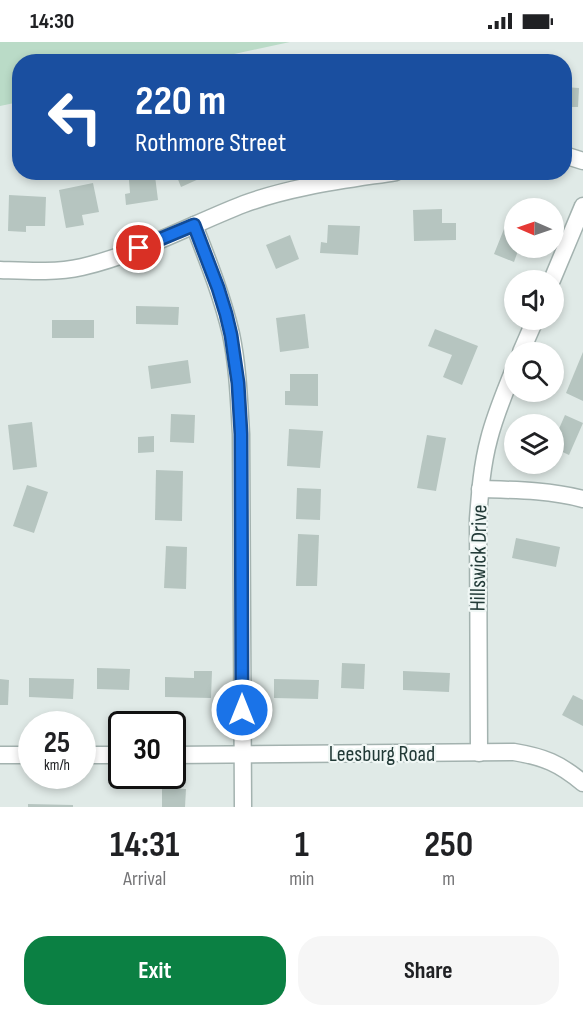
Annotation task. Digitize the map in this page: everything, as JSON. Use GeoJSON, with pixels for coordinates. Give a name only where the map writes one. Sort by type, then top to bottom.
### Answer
{"type":"FeatureCollection","features":[{"type":"Feature","properties":{"kind":"street"},"geometry":{"type":"LineString","coordinates":[[0,270],[34,272],[83,266],[121,255],[245,204],[280,193],[344,180]]}},
{"type":"Feature","properties":{"kind":"street"},"geometry":{"type":"LineString","coordinates":[[556,270],[583,206]]}},
{"type":"Feature","properties":{"kind":"street"},"geometry":{"type":"LineString","coordinates":[[194,225],[226,314],[238,383],[241,434],[243,807]]}},
{"type":"Feature","properties":{"kind":"street","name":"Hillswick Drive"},"geometry":{"type":"LineString","coordinates":[[479,753],[478,519],[480,489],[488,441],[504,394]]}},
{"type":"Feature","properties":{"kind":"street"},"geometry":{"type":"LineString","coordinates":[[480,489],[536,491],[565,494],[583,499]]}},
{"type":"Feature","properties":{"kind":"street","name":"Leesburg Road"},"geometry":{"type":"LineString","coordinates":[[186,755],[514,752],[536,756],[556,764],[568,770],[583,783]]}},
{"type":"Feature","properties":{"kind":"street"},"geometry":{"type":"LineString","coordinates":[[0,755],[18,755]]}},
{"type":"Feature","properties":{"kind":"green space"},"geometry":{"type":"Polygon","coordinates":[[[0,42],[290,42],[234,54],[12,54],[12,103],[0,106],[0,42]]]}},
{"type":"Feature","properties":{"kind":"building"},"geometry":{"type":"Polygon","coordinates":[[[572,88],[579,88],[578,107],[572,107],[572,88]]]}},
{"type":"Feature","properties":{"kind":"building"},"geometry":{"type":"Polygon","coordinates":[[[129,180],[156,180],[158,200],[126,205],[125,194],[130,193],[129,180]]]}},
{"type":"Feature","properties":{"kind":"building"},"geometry":{"type":"Polygon","coordinates":[[[178,180],[197,180],[181,187],[178,180]]]}},
{"type":"Feature","properties":{"kind":"building"},"geometry":{"type":"Polygon","coordinates":[[[93,183],[99,212],[82,215],[84,225],[66,228],[59,190],[93,183]]]}},
{"type":"Feature","properties":{"kind":"building"},"geometry":{"type":"Polygon","coordinates":[[[9,195],[46,197],[45,226],[26,226],[26,232],[8,231],[9,195]]]}},
{"type":"Feature","properties":{"kind":"building"},"geometry":{"type":"Polygon","coordinates":[[[442,209],[442,223],[456,223],[456,240],[414,241],[413,210],[442,209]]]}},
{"type":"Feature","properties":{"kind":"building"},"geometry":{"type":"Polygon","coordinates":[[[328,225],[360,226],[358,255],[320,253],[321,242],[327,243],[328,225]]]}},
{"type":"Feature","properties":{"kind":"building"},"geometry":{"type":"Polygon","coordinates":[[[504,229],[504,258],[494,254],[504,229]]]}},
{"type":"Feature","properties":{"kind":"building"},"geometry":{"type":"Polygon","coordinates":[[[290,235],[299,259],[276,269],[266,245],[290,235]]]}},
{"type":"Feature","properties":{"kind":"building"},"geometry":{"type":"Polygon","coordinates":[[[504,258],[515,258],[514,262],[504,258]]]}},
{"type":"Feature","properties":{"kind":"building"},"geometry":{"type":"Polygon","coordinates":[[[136,306],[179,307],[178,325],[136,324],[136,306]]]}},
{"type":"Feature","properties":{"kind":"building"},"geometry":{"type":"Polygon","coordinates":[[[305,314],[309,348],[280,352],[276,318],[305,314]]]}},
{"type":"Feature","properties":{"kind":"building"},"geometry":{"type":"Polygon","coordinates":[[[52,320],[94,320],[94,338],[52,338],[52,320]]]}},
{"type":"Feature","properties":{"kind":"building"},"geometry":{"type":"Polygon","coordinates":[[[435,329],[478,346],[462,385],[443,377],[452,355],[428,346],[435,329]]]}},
{"type":"Feature","properties":{"kind":"building"},"geometry":{"type":"Polygon","coordinates":[[[583,352],[583,401],[566,393],[583,352]]]}},
{"type":"Feature","properties":{"kind":"building"},"geometry":{"type":"Polygon","coordinates":[[[188,360],[191,383],[151,389],[148,366],[188,360]]]}},
{"type":"Feature","properties":{"kind":"building"},"geometry":{"type":"Polygon","coordinates":[[[290,374],[318,374],[318,406],[285,405],[285,391],[290,391],[290,374]]]}},
{"type":"Feature","properties":{"kind":"building"},"geometry":{"type":"Polygon","coordinates":[[[171,414],[195,415],[194,443],[170,442],[171,414]]]}},
{"type":"Feature","properties":{"kind":"building"},"geometry":{"type":"Polygon","coordinates":[[[565,415],[583,423],[569,455],[564,453],[565,415]]]}},
{"type":"Feature","properties":{"kind":"building"},"geometry":{"type":"Polygon","coordinates":[[[32,422],[37,467],[13,470],[8,425],[32,422]]]}},
{"type":"Feature","properties":{"kind":"building"},"geometry":{"type":"Polygon","coordinates":[[[289,429],[323,431],[320,468],[287,466],[289,429]]]}},
{"type":"Feature","properties":{"kind":"building"},"geometry":{"type":"Polygon","coordinates":[[[427,435],[446,438],[436,491],[417,488],[427,435]]]}},
{"type":"Feature","properties":{"kind":"building"},"geometry":{"type":"Polygon","coordinates":[[[154,436],[154,452],[138,453],[138,437],[154,436]]]}},
{"type":"Feature","properties":{"kind":"building"},"geometry":{"type":"Polygon","coordinates":[[[156,470],[183,471],[182,521],[155,520],[156,470]]]}},
{"type":"Feature","properties":{"kind":"building"},"geometry":{"type":"Polygon","coordinates":[[[27,485],[48,492],[34,533],[13,526],[27,485]]]}},
{"type":"Feature","properties":{"kind":"building"},"geometry":{"type":"Polygon","coordinates":[[[297,488],[321,489],[320,520],[296,519],[297,488]]]}},
{"type":"Feature","properties":{"kind":"building"},"geometry":{"type":"Polygon","coordinates":[[[298,534],[319,535],[317,586],[296,586],[298,534]]]}},
{"type":"Feature","properties":{"kind":"building"},"geometry":{"type":"Polygon","coordinates":[[[516,538],[560,547],[556,567],[512,558],[516,538]]]}},
{"type":"Feature","properties":{"kind":"building"},"geometry":{"type":"Polygon","coordinates":[[[166,546],[187,547],[186,589],[164,588],[166,546]]]}},
{"type":"Feature","properties":{"kind":"building"},"geometry":{"type":"Polygon","coordinates":[[[342,663],[365,664],[364,689],[341,688],[342,663]]]}},
{"type":"Feature","properties":{"kind":"building"},"geometry":{"type":"Polygon","coordinates":[[[97,668],[130,669],[129,690],[97,689],[97,668]]]}},
{"type":"Feature","properties":{"kind":"building"},"geometry":{"type":"Polygon","coordinates":[[[194,671],[212,671],[211,698],[165,697],[165,677],[194,678],[194,671]]]}},
{"type":"Feature","properties":{"kind":"building"},"geometry":{"type":"Polygon","coordinates":[[[403,671],[450,673],[449,692],[403,690],[403,671]]]}},
{"type":"Feature","properties":{"kind":"building"},"geometry":{"type":"Polygon","coordinates":[[[29,678],[74,679],[73,699],[29,697],[29,678]]]}},
{"type":"Feature","properties":{"kind":"building"},"geometry":{"type":"Polygon","coordinates":[[[0,679],[9,680],[8,705],[0,705],[0,679]]]}},
{"type":"Feature","properties":{"kind":"building"},"geometry":{"type":"Polygon","coordinates":[[[274,679],[319,680],[318,699],[274,698],[274,679]]]}},
{"type":"Feature","properties":{"kind":"building"},"geometry":{"type":"Polygon","coordinates":[[[573,695],[583,700],[583,726],[562,715],[573,695]]]}},
{"type":"Feature","properties":{"kind":"building"},"geometry":{"type":"Polygon","coordinates":[[[162,789],[186,789],[185,807],[162,807],[162,789]]]}},
{"type":"Feature","properties":{"kind":"building"},"geometry":{"type":"Polygon","coordinates":[[[28,804],[73,805],[73,807],[28,807],[28,804]]]}},
{"type":"Feature","properties":{"kind":"route"},"geometry":{"type":"LineString","coordinates":[[139,248],[194,225],[218,288],[231,335],[236,360],[241,434],[242,710]]}}]}
